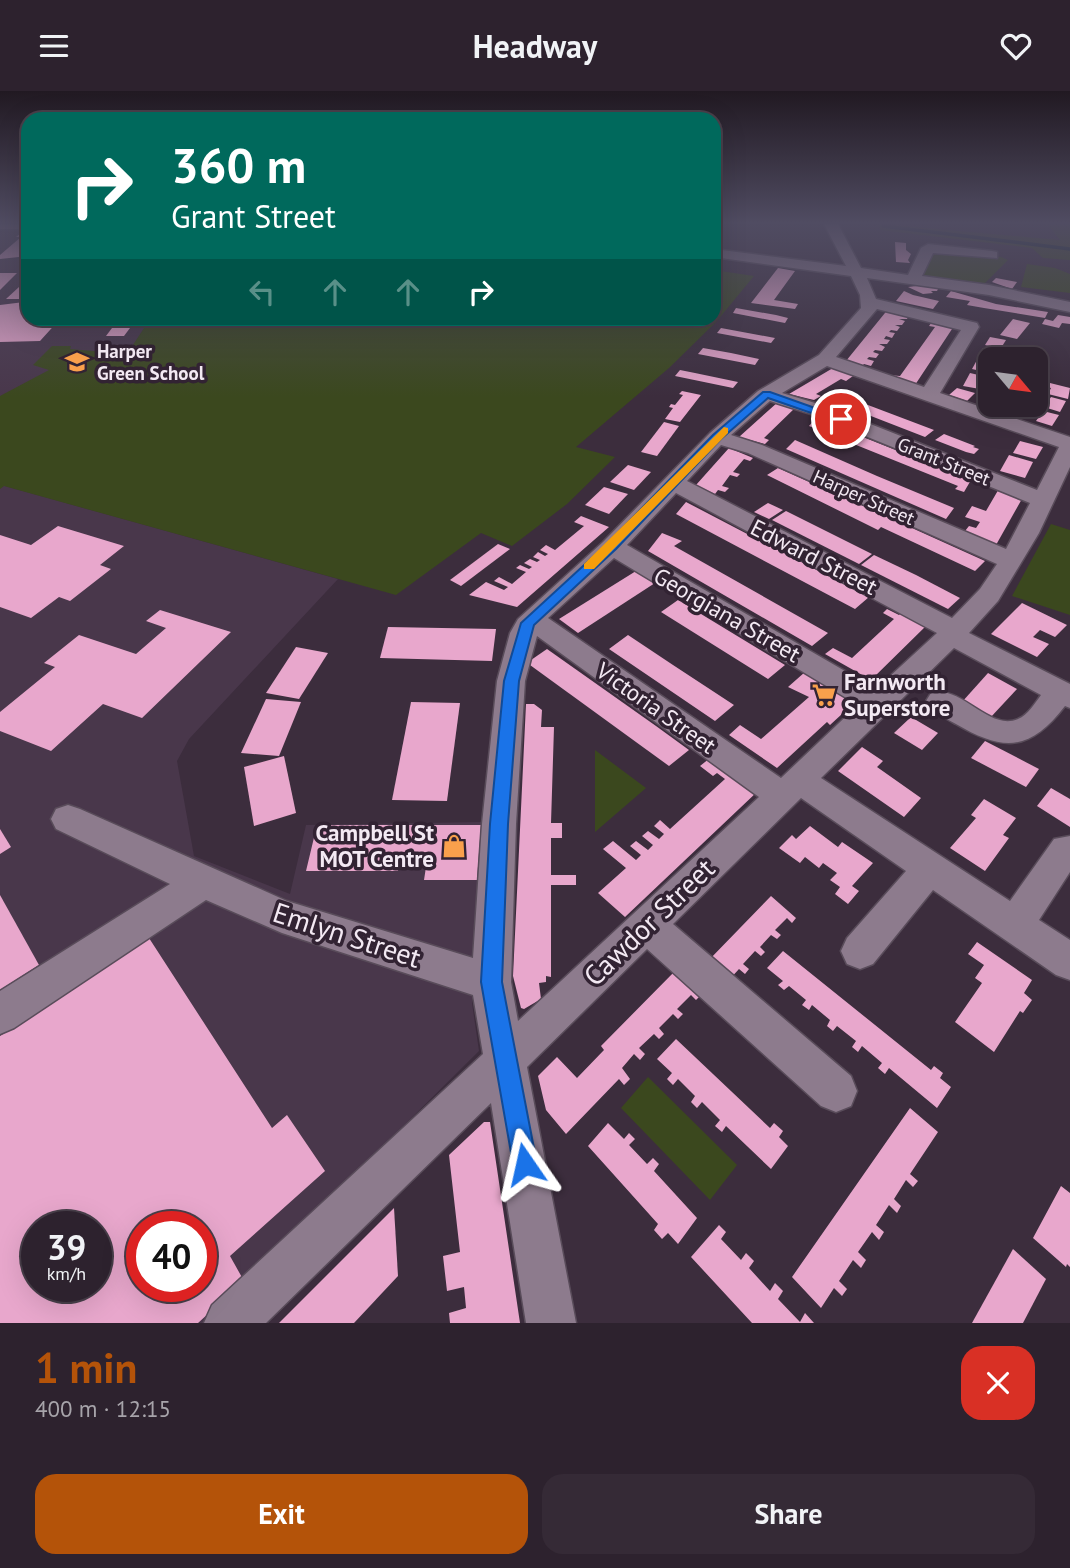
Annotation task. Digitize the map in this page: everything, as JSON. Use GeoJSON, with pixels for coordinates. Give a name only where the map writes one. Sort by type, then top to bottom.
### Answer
{"type":"FeatureCollection","features":[{"type":"Feature","properties":{"kind":"street"},"geometry":{"type":"LineString","coordinates":[[833,281],[864,289],[971,327],[929,395]]}},
{"type":"Feature","properties":{"kind":"street"},"geometry":{"type":"LineString","coordinates":[[551,1323],[530,1190],[491,982],[499,824],[512,681],[524,633],[531,619],[612,547],[717,437],[766,394],[825,359],[869,309],[860,281]]}},
{"type":"Feature","properties":{"kind":"street"},"geometry":{"type":"LineString","coordinates":[[864,289],[892,281]]}},
{"type":"Feature","properties":{"kind":"street"},"geometry":{"type":"LineString","coordinates":[[864,289],[884,291],[899,281]]}},
{"type":"Feature","properties":{"kind":"street"},"geometry":{"type":"LineString","coordinates":[[929,281],[989,290],[1070,307]]}},
{"type":"Feature","properties":{"kind":"street"},"geometry":{"type":"LineString","coordinates":[[825,359],[1070,445]]}},
{"type":"Feature","properties":{"kind":"street","name":"Grant Street"},"geometry":{"type":"LineString","coordinates":[[766,394],[818,410],[1042,500]]}},
{"type":"Feature","properties":{"kind":"street","name":"Harper Street"},"geometry":{"type":"LineString","coordinates":[[717,437],[755,449],[1010,561]]}},
{"type":"Feature","properties":{"kind":"street","name":"Cawdor Street"},"geometry":{"type":"LineString","coordinates":[[229,1323],[984,602],[1010,561],[1070,445]]}},
{"type":"Feature","properties":{"kind":"street","name":"Edward Street"},"geometry":{"type":"LineString","coordinates":[[673,483],[1065,694]]}},
{"type":"Feature","properties":{"kind":"street","name":"Georgiana Street"},"geometry":{"type":"LineString","coordinates":[[612,547],[879,704]]}},
{"type":"Feature","properties":{"kind":"street","name":"Victoria Street"},"geometry":{"type":"LineString","coordinates":[[531,619],[790,788],[930,868],[1070,962]]}},
{"type":"Feature","properties":{"kind":"street"},"geometry":{"type":"LineString","coordinates":[[941,701],[990,728],[1011,732],[1029,728],[1065,694]]}},
{"type":"Feature","properties":{"kind":"street","name":"Emlyn Street"},"geometry":{"type":"LineString","coordinates":[[68,819],[282,916],[491,982]]}},
{"type":"Feature","properties":{"kind":"street"},"geometry":{"type":"LineString","coordinates":[[1015,925],[1066,849]]}},
{"type":"Feature","properties":{"kind":"street"},"geometry":{"type":"LineString","coordinates":[[860,951],[930,868]]}},
{"type":"Feature","properties":{"kind":"street"},"geometry":{"type":"LineString","coordinates":[[0,1014],[204,882]]}},
{"type":"Feature","properties":{"kind":"street"},"geometry":{"type":"LineString","coordinates":[[646,924],[836,1091]]}},
{"type":"Feature","properties":{"kind":"shaded area"},"geometry":{"type":"Polygon","coordinates":[[[0,281],[21,281],[21,326],[146,326],[128,354],[5,486],[338,579],[189,739],[177,761],[194,856],[290,894],[306,825],[482,822],[472,1003],[479,1051],[205,1323],[0,1323],[0,281]]]}},
{"type":"Feature","properties":{"kind":"green space"},"geometry":{"type":"Polygon","coordinates":[[[721,281],[749,281],[721,316],[721,281]]]}},
{"type":"Feature","properties":{"kind":"green space"},"geometry":{"type":"Polygon","coordinates":[[[954,281],[987,281],[982,286],[954,281]]]}},
{"type":"Feature","properties":{"kind":"green space"},"geometry":{"type":"Polygon","coordinates":[[[1022,281],[1070,281],[1070,293],[1021,287],[1022,281]]]}},
{"type":"Feature","properties":{"kind":"green space"},"geometry":{"type":"Polygon","coordinates":[[[145,326],[712,326],[669,368],[576,447],[615,457],[567,504],[512,546],[481,533],[396,595],[4,486],[0,489],[0,396],[49,370],[33,365],[52,346],[127,354],[145,326]]]}},
{"type":"Feature","properties":{"kind":"green space"},"geometry":{"type":"Polygon","coordinates":[[[1051,524],[1070,530],[1070,615],[1012,596],[1051,524]]]}},
{"type":"Feature","properties":{"kind":"green space"},"geometry":{"type":"Polygon","coordinates":[[[595,750],[646,788],[595,832],[595,750]]]}},
{"type":"Feature","properties":{"kind":"green space"},"geometry":{"type":"Polygon","coordinates":[[[648,1077],[737,1165],[710,1200],[621,1108],[648,1077]]]}},
{"type":"Feature","properties":{"kind":"building"},"geometry":{"type":"Polygon","coordinates":[[[0,281],[9,281],[0,290],[0,281]]]}},
{"type":"Feature","properties":{"kind":"building"},"geometry":{"type":"Polygon","coordinates":[[[768,281],[787,281],[774,300],[798,304],[795,309],[751,303],[768,281]]]}},
{"type":"Feature","properties":{"kind":"building"},"geometry":{"type":"Polygon","coordinates":[[[1014,281],[1017,282],[1012,289],[992,282],[1014,281]]]}},
{"type":"Feature","properties":{"kind":"building"},"geometry":{"type":"Polygon","coordinates":[[[19,287],[21,287],[21,299],[6,299],[19,287]]]}},
{"type":"Feature","properties":{"kind":"building"},"geometry":{"type":"Polygon","coordinates":[[[908,287],[939,287],[937,291],[931,291],[933,293],[923,294],[908,287]]]}},
{"type":"Feature","properties":{"kind":"building"},"geometry":{"type":"Polygon","coordinates":[[[904,291],[939,301],[933,309],[896,301],[904,291]]]}},
{"type":"Feature","properties":{"kind":"building"},"geometry":{"type":"Polygon","coordinates":[[[951,291],[996,304],[1048,312],[1045,318],[967,305],[970,301],[946,297],[951,291]]]}},
{"type":"Feature","properties":{"kind":"building"},"geometry":{"type":"Polygon","coordinates":[[[21,302],[21,326],[54,326],[40,341],[0,342],[0,305],[21,302]]]}},
{"type":"Feature","properties":{"kind":"building"},"geometry":{"type":"Polygon","coordinates":[[[736,308],[788,318],[785,323],[733,313],[736,308]]]}},
{"type":"Feature","properties":{"kind":"building"},"geometry":{"type":"Polygon","coordinates":[[[889,308],[909,315],[907,319],[899,319],[905,321],[902,325],[895,325],[900,327],[897,331],[889,332],[895,333],[892,338],[886,336],[884,339],[890,340],[887,344],[879,344],[885,347],[882,351],[873,352],[879,354],[876,358],[867,359],[874,361],[871,366],[846,361],[889,308]]]}},
{"type":"Feature","properties":{"kind":"building"},"geometry":{"type":"Polygon","coordinates":[[[1058,315],[1070,317],[1070,324],[1062,323],[1059,328],[1042,324],[1045,319],[1053,321],[1058,315]]]}},
{"type":"Feature","properties":{"kind":"building"},"geometry":{"type":"Polygon","coordinates":[[[1013,319],[1030,323],[1017,339],[1000,335],[1013,319]]]}},
{"type":"Feature","properties":{"kind":"building"},"geometry":{"type":"Polygon","coordinates":[[[932,322],[954,326],[915,385],[888,375],[900,376],[935,327],[929,326],[932,322]]]}},
{"type":"Feature","properties":{"kind":"building"},"geometry":{"type":"Polygon","coordinates":[[[112,328],[130,328],[124,336],[106,336],[112,328]]]}},
{"type":"Feature","properties":{"kind":"building"},"geometry":{"type":"Polygon","coordinates":[[[721,328],[775,338],[771,343],[717,333],[721,328]]]}},
{"type":"Feature","properties":{"kind":"building"},"geometry":{"type":"Polygon","coordinates":[[[990,337],[1006,340],[1002,347],[985,345],[990,337]]]}},
{"type":"Feature","properties":{"kind":"building"},"geometry":{"type":"Polygon","coordinates":[[[703,348],[759,359],[755,365],[698,354],[703,348]]]}},
{"type":"Feature","properties":{"kind":"building"},"geometry":{"type":"Polygon","coordinates":[[[977,360],[978,360],[978,370],[972,369],[977,360]]]}},
{"type":"Feature","properties":{"kind":"building"},"geometry":{"type":"Polygon","coordinates":[[[833,368],[853,376],[846,381],[841,379],[816,394],[821,396],[814,400],[789,394],[833,368]]]}},
{"type":"Feature","properties":{"kind":"building"},"geometry":{"type":"Polygon","coordinates":[[[680,370],[738,382],[733,388],[675,376],[680,370]]]}},
{"type":"Feature","properties":{"kind":"building"},"geometry":{"type":"Polygon","coordinates":[[[970,373],[978,375],[978,389],[963,386],[970,373]]]}},
{"type":"Feature","properties":{"kind":"building"},"geometry":{"type":"Polygon","coordinates":[[[1048,382],[1070,388],[1068,399],[1048,394],[1051,388],[1048,387],[1048,382]]]}},
{"type":"Feature","properties":{"kind":"building"},"geometry":{"type":"Polygon","coordinates":[[[957,388],[975,393],[967,401],[949,395],[957,388]]]}},
{"type":"Feature","properties":{"kind":"building"},"geometry":{"type":"Polygon","coordinates":[[[682,391],[701,395],[680,422],[665,419],[673,408],[669,407],[671,404],[675,405],[683,395],[679,394],[682,391]]]}},
{"type":"Feature","properties":{"kind":"building"},"geometry":{"type":"Polygon","coordinates":[[[853,395],[864,399],[860,402],[934,430],[925,437],[840,404],[853,395]]]}},
{"type":"Feature","properties":{"kind":"building"},"geometry":{"type":"Polygon","coordinates":[[[1051,397],[1066,401],[1060,412],[1048,408],[1051,397]]]}},
{"type":"Feature","properties":{"kind":"building"},"geometry":{"type":"Polygon","coordinates":[[[778,402],[796,407],[764,438],[769,440],[765,444],[739,437],[778,402]]]}},
{"type":"Feature","properties":{"kind":"building"},"geometry":{"type":"Polygon","coordinates":[[[1048,412],[1059,415],[1052,426],[1036,421],[1039,417],[1048,417],[1048,412]]]}},
{"type":"Feature","properties":{"kind":"building"},"geometry":{"type":"Polygon","coordinates":[[[816,418],[971,480],[964,492],[955,489],[958,486],[809,426],[816,418]]]}},
{"type":"Feature","properties":{"kind":"building"},"geometry":{"type":"Polygon","coordinates":[[[664,422],[679,426],[657,456],[641,452],[664,422]]]}},
{"type":"Feature","properties":{"kind":"building"},"geometry":{"type":"Polygon","coordinates":[[[944,434],[979,449],[974,454],[935,440],[944,434]]]}},
{"type":"Feature","properties":{"kind":"building"},"geometry":{"type":"Polygon","coordinates":[[[795,440],[954,508],[946,519],[786,449],[795,440]]]}},
{"type":"Feature","properties":{"kind":"building"},"geometry":{"type":"Polygon","coordinates":[[[1020,441],[1043,447],[1036,459],[1013,453],[1020,441]]]}},
{"type":"Feature","properties":{"kind":"building"},"geometry":{"type":"Polygon","coordinates":[[[729,448],[753,458],[750,461],[744,459],[733,472],[740,474],[737,477],[730,475],[722,486],[729,488],[725,492],[718,490],[715,494],[696,485],[729,448]]]}},
{"type":"Feature","properties":{"kind":"building"},"geometry":{"type":"Polygon","coordinates":[[[1009,455],[1033,462],[1025,478],[1000,471],[1009,455]]]}},
{"type":"Feature","properties":{"kind":"building"},"geometry":{"type":"Polygon","coordinates":[[[628,465],[651,472],[634,490],[610,482],[628,465]]]}},
{"type":"Feature","properties":{"kind":"building"},"geometry":{"type":"Polygon","coordinates":[[[778,468],[985,561],[975,571],[881,527],[878,530],[767,475],[778,468]]]}},
{"type":"Feature","properties":{"kind":"building"},"geometry":{"type":"Polygon","coordinates":[[[604,487],[628,494],[609,514],[585,505],[604,487]]]}},
{"type":"Feature","properties":{"kind":"building"},"geometry":{"type":"Polygon","coordinates":[[[1000,487],[1023,497],[996,545],[965,531],[969,526],[976,528],[980,522],[965,517],[972,506],[986,511],[1000,487]]]}},
{"type":"Feature","properties":{"kind":"building"},"geometry":{"type":"Polygon","coordinates":[[[686,502],[869,597],[855,609],[676,514],[686,502]]]}},
{"type":"Feature","properties":{"kind":"building"},"geometry":{"type":"Polygon","coordinates":[[[768,503],[783,510],[769,519],[754,512],[768,503]]]}},
{"type":"Feature","properties":{"kind":"building"},"geometry":{"type":"Polygon","coordinates":[[[786,511],[872,554],[859,564],[772,520],[786,511]]]}},
{"type":"Feature","properties":{"kind":"building"},"geometry":{"type":"Polygon","coordinates":[[[581,516],[609,527],[517,607],[469,595],[486,582],[504,590],[508,587],[494,581],[499,577],[512,584],[526,572],[516,568],[520,565],[529,569],[532,567],[524,563],[530,559],[537,562],[540,560],[533,557],[538,552],[545,556],[548,554],[540,550],[546,545],[555,550],[584,526],[574,522],[581,516]]]}},
{"type":"Feature","properties":{"kind":"building"},"geometry":{"type":"Polygon","coordinates":[[[58,526],[124,546],[100,565],[111,569],[70,601],[59,597],[31,618],[0,607],[0,535],[31,545],[58,526]]]}},
{"type":"Feature","properties":{"kind":"building"},"geometry":{"type":"Polygon","coordinates":[[[662,533],[682,541],[674,546],[828,633],[812,646],[648,551],[662,533]]]}},
{"type":"Feature","properties":{"kind":"building"},"geometry":{"type":"Polygon","coordinates":[[[498,544],[510,549],[461,586],[450,580],[498,544]]]}},
{"type":"Feature","properties":{"kind":"building"},"geometry":{"type":"Polygon","coordinates":[[[874,555],[960,598],[948,609],[861,565],[874,555]]]}},
{"type":"Feature","properties":{"kind":"building"},"geometry":{"type":"Polygon","coordinates":[[[636,571],[655,583],[578,633],[559,619],[636,571]]]}},
{"type":"Feature","properties":{"kind":"building"},"geometry":{"type":"Polygon","coordinates":[[[678,600],[785,665],[768,679],[661,612],[678,600]]]}},
{"type":"Feature","properties":{"kind":"building"},"geometry":{"type":"Polygon","coordinates":[[[1022,603],[1067,625],[1055,637],[1040,630],[1033,637],[1049,644],[1037,657],[991,634],[1022,603]]]}},
{"type":"Feature","properties":{"kind":"building"},"geometry":{"type":"Polygon","coordinates":[[[887,609],[899,615],[903,611],[928,624],[871,680],[825,654],[833,648],[852,658],[894,619],[883,613],[887,609]]]}},
{"type":"Feature","properties":{"kind":"building"},"geometry":{"type":"Polygon","coordinates":[[[160,610],[231,632],[142,718],[103,704],[51,751],[0,731],[0,712],[55,667],[44,663],[79,635],[136,654],[166,628],[146,621],[160,610]]]}},
{"type":"Feature","properties":{"kind":"building"},"geometry":{"type":"Polygon","coordinates":[[[388,627],[496,629],[492,661],[380,658],[388,627]]]}},
{"type":"Feature","properties":{"kind":"building"},"geometry":{"type":"Polygon","coordinates":[[[628,635],[734,705],[715,721],[609,649],[628,635]]]}},
{"type":"Feature","properties":{"kind":"building"},"geometry":{"type":"Polygon","coordinates":[[[296,647],[328,653],[299,699],[266,693],[296,647]]]}},
{"type":"Feature","properties":{"kind":"building"},"geometry":{"type":"Polygon","coordinates":[[[547,649],[689,750],[669,766],[530,665],[531,660],[547,649]]]}},
{"type":"Feature","properties":{"kind":"building"},"geometry":{"type":"Polygon","coordinates":[[[805,672],[855,702],[830,725],[827,722],[777,768],[729,735],[740,725],[761,739],[809,697],[788,687],[805,672]]]}},
{"type":"Feature","properties":{"kind":"building"},"geometry":{"type":"Polygon","coordinates":[[[988,673],[1017,689],[990,718],[962,702],[988,673]]]}},
{"type":"Feature","properties":{"kind":"building"},"geometry":{"type":"Polygon","coordinates":[[[266,699],[301,702],[279,756],[241,753],[266,699]]]}},
{"type":"Feature","properties":{"kind":"building"},"geometry":{"type":"Polygon","coordinates":[[[411,702],[460,703],[447,801],[392,800],[411,702]]]}},
{"type":"Feature","properties":{"kind":"building"},"geometry":{"type":"Polygon","coordinates":[[[526,704],[534,704],[542,710],[541,727],[554,727],[551,823],[562,823],[562,838],[551,838],[551,875],[576,875],[576,885],[551,885],[551,977],[546,976],[546,982],[539,983],[541,999],[524,1009],[521,1008],[513,976],[526,704]]]}},
{"type":"Feature","properties":{"kind":"building"},"geometry":{"type":"Polygon","coordinates":[[[911,717],[938,733],[922,750],[894,733],[911,717]]]}},
{"type":"Feature","properties":{"kind":"building"},"geometry":{"type":"Polygon","coordinates":[[[985,741],[1039,769],[1026,787],[971,758],[985,741]]]}},
{"type":"Feature","properties":{"kind":"building"},"geometry":{"type":"Polygon","coordinates":[[[862,747],[883,761],[877,767],[921,798],[904,817],[838,771],[862,747]]]}},
{"type":"Feature","properties":{"kind":"building"},"geometry":{"type":"Polygon","coordinates":[[[284,756],[296,813],[254,826],[244,767],[284,756]]]}},
{"type":"Feature","properties":{"kind":"building"},"geometry":{"type":"Polygon","coordinates":[[[710,758],[758,791],[625,917],[598,893],[626,868],[603,849],[613,841],[636,860],[641,855],[630,846],[636,841],[648,850],[653,845],[642,836],[648,831],[659,839],[664,834],[654,826],[660,820],[670,829],[725,779],[717,773],[713,776],[700,766],[710,758]]]}},
{"type":"Feature","properties":{"kind":"building"},"geometry":{"type":"Polygon","coordinates":[[[1051,788],[1070,799],[1070,827],[1037,806],[1051,788]]]}},
{"type":"Feature","properties":{"kind":"building"},"geometry":{"type":"Polygon","coordinates":[[[984,799],[1016,818],[1003,835],[1009,838],[985,871],[950,848],[976,818],[971,815],[984,799]]]}},
{"type":"Feature","properties":{"kind":"building"},"geometry":{"type":"Polygon","coordinates":[[[317,825],[481,825],[477,880],[424,880],[426,867],[399,866],[398,871],[306,871],[317,825]]]}},
{"type":"Feature","properties":{"kind":"building"},"geometry":{"type":"Polygon","coordinates":[[[810,826],[838,847],[842,842],[873,863],[852,886],[859,891],[848,904],[835,894],[840,887],[830,880],[837,873],[823,863],[819,868],[805,857],[800,863],[779,848],[792,835],[796,839],[810,826]]]}},
{"type":"Feature","properties":{"kind":"building"},"geometry":{"type":"Polygon","coordinates":[[[0,829],[11,847],[0,854],[0,829]]]}},
{"type":"Feature","properties":{"kind":"building"},"geometry":{"type":"Polygon","coordinates":[[[0,895],[39,965],[0,990],[0,895]]]}},
{"type":"Feature","properties":{"kind":"building"},"geometry":{"type":"Polygon","coordinates":[[[771,896],[796,918],[792,923],[787,918],[775,930],[781,935],[777,939],[771,935],[760,947],[765,952],[761,956],[755,951],[743,964],[749,969],[745,974],[739,969],[728,981],[707,962],[771,896]]]}},
{"type":"Feature","properties":{"kind":"building"},"geometry":{"type":"Polygon","coordinates":[[[149,938],[272,1128],[287,1115],[325,1171],[230,1256],[244,1281],[198,1323],[0,1323],[0,1036],[149,938]]]}},
{"type":"Feature","properties":{"kind":"building"},"geometry":{"type":"Polygon","coordinates":[[[977,942],[1032,980],[1024,993],[1032,1000],[1023,1013],[1020,1011],[994,1052],[955,1022],[982,983],[975,978],[984,965],[968,954],[977,942]]]}},
{"type":"Feature","properties":{"kind":"building"},"geometry":{"type":"Polygon","coordinates":[[[783,951],[931,1070],[934,1066],[943,1073],[940,1078],[951,1087],[937,1108],[889,1068],[885,1074],[878,1068],[882,1063],[862,1046],[858,1052],[852,1047],[856,1041],[837,1026],[833,1031],[827,1026],[830,1020],[812,1005],[809,1010],[802,1005],[806,1000],[789,986],[784,990],[778,985],[783,981],[767,968],[783,951]]]}},
{"type":"Feature","properties":{"kind":"building"},"geometry":{"type":"Polygon","coordinates":[[[676,970],[700,996],[696,1000],[691,995],[677,1009],[683,1014],[678,1019],[673,1014],[659,1028],[664,1034],[659,1039],[654,1034],[639,1048],[645,1054],[640,1060],[634,1054],[622,1068],[630,1079],[624,1085],[619,1079],[566,1134],[546,1110],[538,1076],[557,1057],[577,1078],[604,1050],[601,1046],[676,970]]]}},
{"type":"Feature","properties":{"kind":"building"},"geometry":{"type":"Polygon","coordinates":[[[676,1039],[770,1128],[774,1123],[783,1131],[779,1137],[788,1146],[771,1169],[726,1126],[722,1132],[715,1126],[720,1120],[702,1102],[697,1108],[691,1102],[695,1096],[678,1079],[673,1085],[667,1079],[672,1073],[657,1059],[676,1039]]]}},
{"type":"Feature","properties":{"kind":"building"},"geometry":{"type":"Polygon","coordinates":[[[910,1108],[938,1132],[910,1174],[918,1181],[913,1187],[906,1180],[894,1199],[901,1206],[897,1213],[889,1205],[876,1225],[884,1232],[879,1240],[872,1232],[858,1252],[866,1260],[861,1268],[853,1260],[839,1281],[847,1289],[842,1296],[834,1288],[821,1308],[792,1277],[910,1108]]]}},
{"type":"Feature","properties":{"kind":"building"},"geometry":{"type":"Polygon","coordinates":[[[484,1122],[490,1122],[520,1323],[450,1323],[449,1313],[466,1308],[464,1287],[447,1291],[443,1256],[460,1252],[449,1155],[484,1122]]]}},
{"type":"Feature","properties":{"kind":"building"},"geometry":{"type":"Polygon","coordinates":[[[608,1123],[624,1139],[629,1133],[635,1139],[629,1145],[647,1164],[653,1158],[659,1164],[654,1171],[697,1218],[678,1244],[668,1233],[662,1239],[654,1230],[658,1224],[588,1146],[608,1123]]]}},
{"type":"Feature","properties":{"kind":"building"},"geometry":{"type":"Polygon","coordinates":[[[1061,1186],[1070,1193],[1070,1267],[1067,1264],[1066,1267],[1033,1238],[1061,1186]]]}},
{"type":"Feature","properties":{"kind":"building"},"geometry":{"type":"Polygon","coordinates":[[[394,1208],[398,1276],[354,1323],[279,1323],[394,1208]]]}},
{"type":"Feature","properties":{"kind":"building"},"geometry":{"type":"Polygon","coordinates":[[[719,1225],[726,1232],[721,1239],[741,1260],[746,1253],[754,1261],[749,1268],[770,1291],[775,1283],[783,1291],[778,1299],[800,1322],[805,1313],[814,1323],[752,1323],[691,1257],[719,1225]]]}},
{"type":"Feature","properties":{"kind":"building"},"geometry":{"type":"Polygon","coordinates":[[[1013,1249],[1046,1279],[1023,1323],[972,1323],[1013,1249]]]}},
{"type":"Feature","properties":{"kind":"slow traffic"},"geometry":{"type":"LineString","coordinates":[[589,567],[612,547],[724,431]]}},
{"type":"Feature","properties":{"kind":"place","name":"Harper Green School"},"geometry":{"type":"Point","coordinates":[77,362]}},
{"type":"Feature","properties":{"kind":"place","name":"Farnworth Superstore"},"geometry":{"type":"Point","coordinates":[824,695]}},
{"type":"Feature","properties":{"kind":"place","name":"Campbell St MOT Centre"},"geometry":{"type":"Point","coordinates":[454,846]}},
{"type":"Feature","properties":{"kind":"route"},"geometry":{"type":"LineString","coordinates":[[525,1164],[491,982],[499,824],[512,681],[528,623],[612,547],[717,437],[766,394],[841,419]]}}]}
